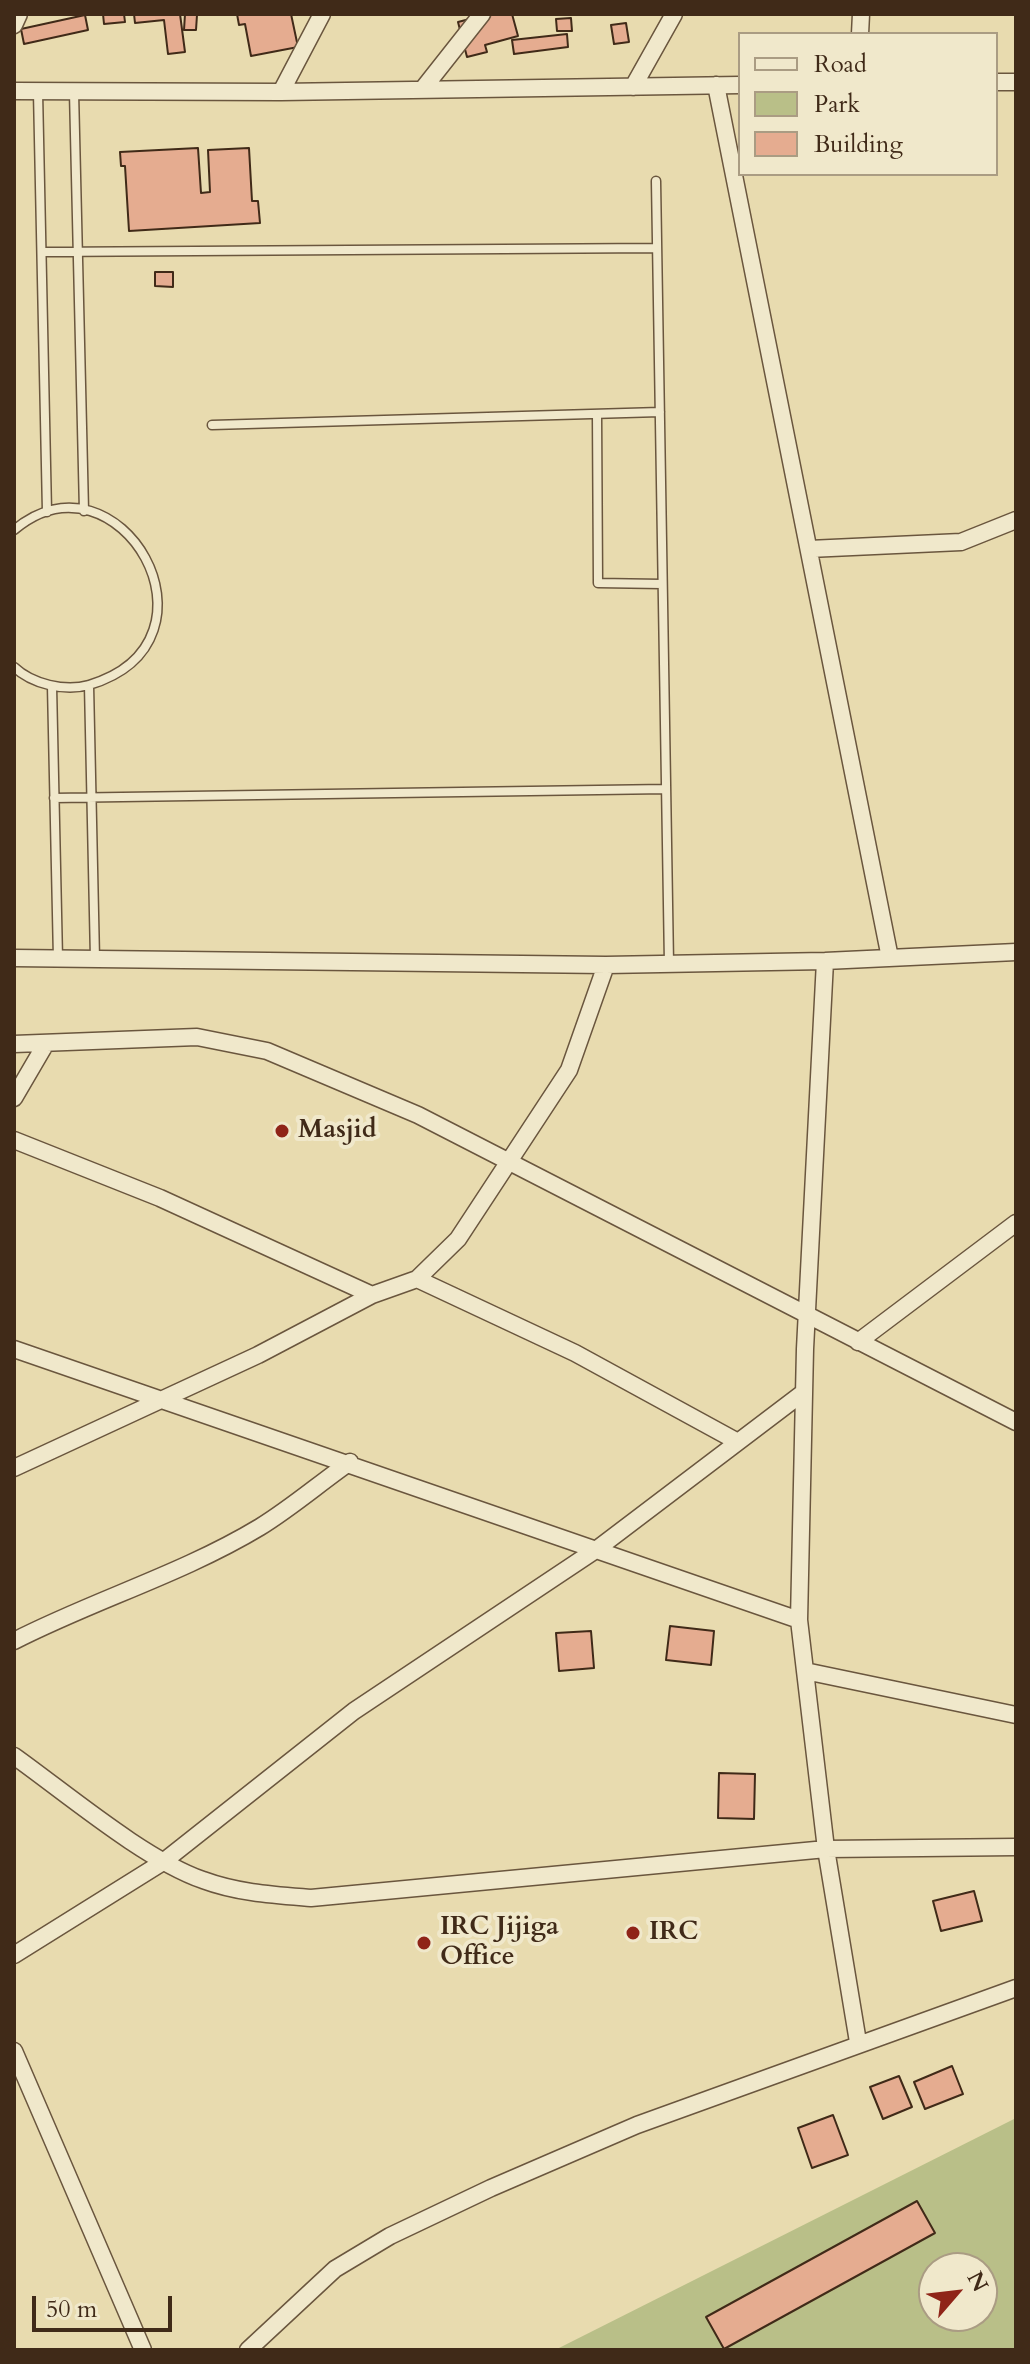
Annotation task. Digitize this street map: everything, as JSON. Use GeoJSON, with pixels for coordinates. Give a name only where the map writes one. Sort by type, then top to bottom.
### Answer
{"type":"FeatureCollection","features":[{"type":"Feature","properties":{"kind":"street"},"geometry":{"type":"LineString","coordinates":[[14,25],[19,14]]}},
{"type":"Feature","properties":{"kind":"street"},"geometry":{"type":"LineString","coordinates":[[281,92],[322,14]]}},
{"type":"Feature","properties":{"kind":"street"},"geometry":{"type":"LineString","coordinates":[[422,90],[482,14]]}},
{"type":"Feature","properties":{"kind":"street"},"geometry":{"type":"LineString","coordinates":[[633,87],[674,14]]}},
{"type":"Feature","properties":{"kind":"street"},"geometry":{"type":"LineString","coordinates":[[716,85],[890,958]]}},
{"type":"Feature","properties":{"kind":"street"},"geometry":{"type":"LineString","coordinates":[[14,91],[281,92],[738,85]]}},
{"type":"Feature","properties":{"kind":"street"},"geometry":{"type":"LineString","coordinates":[[809,549],[961,542],[1016,520]]}},
{"type":"Feature","properties":{"kind":"street"},"geometry":{"type":"LineString","coordinates":[[14,958],[606,965],[825,961],[1016,952]]}},
{"type":"Feature","properties":{"kind":"street"},"geometry":{"type":"LineString","coordinates":[[825,961],[804,1392],[799,1620],[826,1849],[858,2042]]}},
{"type":"Feature","properties":{"kind":"street"},"geometry":{"type":"LineString","coordinates":[[14,1468],[258,1355],[372,1295],[417,1279],[458,1239],[569,1070],[606,965]]}},
{"type":"Feature","properties":{"kind":"street"},"geometry":{"type":"LineString","coordinates":[[14,1044],[197,1037],[267,1051],[418,1115],[1016,1422]]}},
{"type":"Feature","properties":{"kind":"street"},"geometry":{"type":"LineString","coordinates":[[14,1098],[45,1045]]}},
{"type":"Feature","properties":{"kind":"street"},"geometry":{"type":"LineString","coordinates":[[14,1140],[160,1198],[372,1295]]}},
{"type":"Feature","properties":{"kind":"street"},"geometry":{"type":"LineString","coordinates":[[858,1342],[1016,1223]]}},
{"type":"Feature","properties":{"kind":"street"},"geometry":{"type":"LineString","coordinates":[[417,1279],[575,1353],[738,1442]]}},
{"type":"Feature","properties":{"kind":"street"},"geometry":{"type":"LineString","coordinates":[[14,1349],[350,1462],[799,1620]]}},
{"type":"Feature","properties":{"kind":"street"},"geometry":{"type":"LineString","coordinates":[[14,1955],[163,1862],[354,1711],[597,1549],[804,1392]]}},
{"type":"Feature","properties":{"kind":"street"},"geometry":{"type":"LineString","coordinates":[[14,1641],[77,1609],[143,1586],[260,1527],[350,1462]]}},
{"type":"Feature","properties":{"kind":"street"},"geometry":{"type":"LineString","coordinates":[[805,1671],[1016,1715]]}},
{"type":"Feature","properties":{"kind":"street"},"geometry":{"type":"LineString","coordinates":[[14,1756],[163,1862],[200,1880],[239,1891],[311,1898],[826,1849],[1016,1847]]}},
{"type":"Feature","properties":{"kind":"street"},"geometry":{"type":"LineString","coordinates":[[248,2350],[335,2269],[390,2236],[491,2188],[637,2125],[858,2042],[1016,1988]]}},
{"type":"Feature","properties":{"kind":"street"},"geometry":{"type":"LineString","coordinates":[[14,2051],[143,2350]]}},
{"type":"Feature","properties":{"kind":"lane"},"geometry":{"type":"LineString","coordinates":[[38,91],[47,512]]}},
{"type":"Feature","properties":{"kind":"lane"},"geometry":{"type":"LineString","coordinates":[[74,91],[84,511]]}},
{"type":"Feature","properties":{"kind":"lane"},"geometry":{"type":"LineString","coordinates":[[656,181],[669,964]]}},
{"type":"Feature","properties":{"kind":"lane"},"geometry":{"type":"LineString","coordinates":[[42,252],[657,248]]}},
{"type":"Feature","properties":{"kind":"lane"},"geometry":{"type":"LineString","coordinates":[[212,425],[660,412]]}},
{"type":"Feature","properties":{"kind":"lane"},"geometry":{"type":"LineString","coordinates":[[597,414],[598,583],[662,584]]}},
{"type":"Feature","properties":{"kind":"lane"},"geometry":{"type":"LineString","coordinates":[[14,530],[47,512],[84,511],[109,519],[132,536],[148,558],[157,585],[157,613],[149,640],[132,662],[109,679],[89,685],[52,686],[14,667]]}},
{"type":"Feature","properties":{"kind":"lane"},"geometry":{"type":"LineString","coordinates":[[89,685],[95,959]]}},
{"type":"Feature","properties":{"kind":"lane"},"geometry":{"type":"LineString","coordinates":[[52,686],[58,959]]}},
{"type":"Feature","properties":{"kind":"lane"},"geometry":{"type":"LineString","coordinates":[[54,798],[666,789]]}},
{"type":"Feature","properties":{"kind":"green space"},"geometry":{"type":"Polygon","coordinates":[[[1016,2118],[1016,2350],[555,2350],[1016,2118]]]}},
{"type":"Feature","properties":{"kind":"building"},"geometry":{"type":"Polygon","coordinates":[[[103,14],[124,14],[125,22],[104,24],[103,14]]]}},
{"type":"Feature","properties":{"kind":"building"},"geometry":{"type":"Polygon","coordinates":[[[134,14],[180,14],[185,52],[168,54],[164,20],[135,23],[134,14]]]}},
{"type":"Feature","properties":{"kind":"building"},"geometry":{"type":"Polygon","coordinates":[[[185,14],[197,15],[196,30],[184,30],[185,14]]]}},
{"type":"Feature","properties":{"kind":"building"},"geometry":{"type":"Polygon","coordinates":[[[237,14],[291,14],[298,47],[251,56],[245,24],[239,25],[237,14]]]}},
{"type":"Feature","properties":{"kind":"building"},"geometry":{"type":"Polygon","coordinates":[[[489,14],[512,14],[518,36],[485,45],[487,52],[467,57],[458,22],[489,14]]]}},
{"type":"Feature","properties":{"kind":"building"},"geometry":{"type":"Polygon","coordinates":[[[85,15],[88,30],[24,44],[21,29],[85,15]]]}},
{"type":"Feature","properties":{"kind":"building"},"geometry":{"type":"Polygon","coordinates":[[[571,18],[572,31],[557,31],[556,19],[571,18]]]}},
{"type":"Feature","properties":{"kind":"building"},"geometry":{"type":"Polygon","coordinates":[[[626,23],[629,42],[614,44],[611,25],[626,23]]]}},
{"type":"Feature","properties":{"kind":"building"},"geometry":{"type":"Polygon","coordinates":[[[567,34],[568,47],[514,54],[512,40],[567,34]]]}},
{"type":"Feature","properties":{"kind":"building"},"geometry":{"type":"Polygon","coordinates":[[[198,148],[201,193],[210,192],[208,150],[249,148],[252,201],[258,201],[260,223],[129,231],[125,166],[121,166],[120,152],[198,148]]]}},
{"type":"Feature","properties":{"kind":"building"},"geometry":{"type":"Polygon","coordinates":[[[155,272],[173,272],[173,287],[155,286],[155,272]]]}},
{"type":"Feature","properties":{"kind":"building"},"geometry":{"type":"Polygon","coordinates":[[[670,1626],[714,1631],[711,1665],[666,1660],[670,1626]]]}},
{"type":"Feature","properties":{"kind":"building"},"geometry":{"type":"Polygon","coordinates":[[[591,1631],[594,1668],[559,1671],[556,1633],[591,1631]]]}},
{"type":"Feature","properties":{"kind":"building"},"geometry":{"type":"Polygon","coordinates":[[[719,1773],[755,1774],[754,1819],[718,1818],[719,1773]]]}},
{"type":"Feature","properties":{"kind":"building"},"geometry":{"type":"Polygon","coordinates":[[[974,1891],[982,1921],[941,1931],[933,1901],[974,1891]]]}},
{"type":"Feature","properties":{"kind":"building"},"geometry":{"type":"Polygon","coordinates":[[[952,2066],[963,2094],[925,2109],[914,2082],[952,2066]]]}},
{"type":"Feature","properties":{"kind":"building"},"geometry":{"type":"Polygon","coordinates":[[[899,2076],[912,2107],[883,2119],[870,2087],[899,2076]]]}},
{"type":"Feature","properties":{"kind":"building"},"geometry":{"type":"Polygon","coordinates":[[[833,2115],[848,2155],[812,2168],[798,2128],[833,2115]]]}},
{"type":"Feature","properties":{"kind":"building"},"geometry":{"type":"Polygon","coordinates":[[[917,2201],[935,2233],[724,2349],[706,2317],[917,2201]]]}},
{"type":"Feature","properties":{"kind":"place","name":"Masjid"},"geometry":{"type":"Point","coordinates":[282,1131]}},
{"type":"Feature","properties":{"kind":"place","name":"IRC"},"geometry":{"type":"Point","coordinates":[633,1933]}},
{"type":"Feature","properties":{"kind":"place","name":"IRC Jijiga Office"},"geometry":{"type":"Point","coordinates":[424,1943]}}]}
